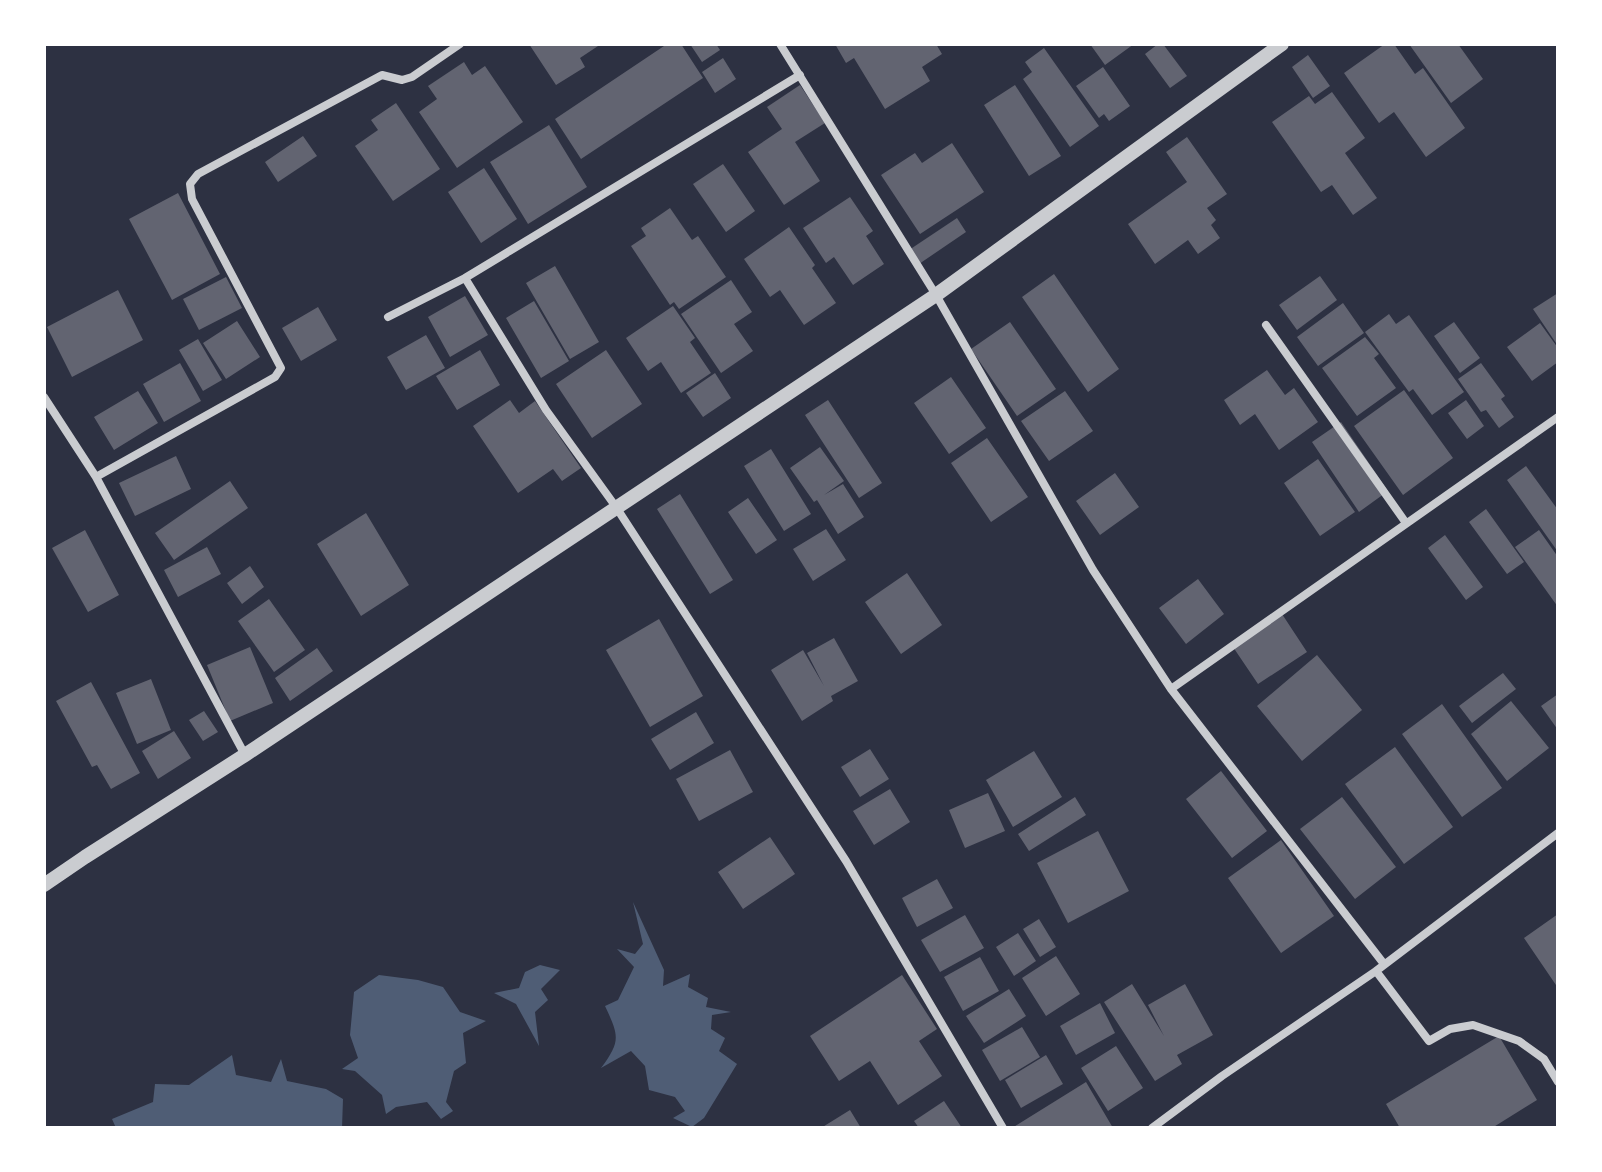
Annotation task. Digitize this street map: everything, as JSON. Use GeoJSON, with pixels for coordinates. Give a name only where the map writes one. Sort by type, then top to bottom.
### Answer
{"type":"FeatureCollection","features":[{"type":"Feature","properties":{"kind":"street"},"geometry":{"type":"LineString","coordinates":[[96,477],[275,377],[281,368],[192,199],[190,184],[198,174],[382,75],[402,80],[412,77],[460,44]]}},
{"type":"Feature","properties":{"kind":"street"},"geometry":{"type":"LineString","coordinates":[[780,44],[936,295],[1093,570],[1171,689],[1384,964]]}},
{"type":"Feature","properties":{"kind":"street"},"geometry":{"type":"LineString","coordinates":[[44,885],[245,755],[936,295],[1282,44]]}},
{"type":"Feature","properties":{"kind":"street"},"geometry":{"type":"LineString","coordinates":[[388,317],[465,278],[800,75]]}},
{"type":"Feature","properties":{"kind":"street"},"geometry":{"type":"LineString","coordinates":[[465,278],[546,410],[616,507],[846,861],[1003,1128]]}},
{"type":"Feature","properties":{"kind":"street"},"geometry":{"type":"LineString","coordinates":[[1266,325],[1406,523]]}},
{"type":"Feature","properties":{"kind":"street"},"geometry":{"type":"LineString","coordinates":[[44,397],[96,477],[245,755]]}},
{"type":"Feature","properties":{"kind":"street"},"geometry":{"type":"LineString","coordinates":[[1171,689],[1558,417]]}},
{"type":"Feature","properties":{"kind":"street"},"geometry":{"type":"LineString","coordinates":[[1152,1128],[1222,1076],[1376,971],[1558,833]]}},
{"type":"Feature","properties":{"kind":"street"},"geometry":{"type":"LineString","coordinates":[[1376,971],[1429,1041],[1450,1029],[1473,1025],[1519,1041],[1544,1059],[1558,1082]]}},
{"type":"Feature","properties":{"kind":"water"},"geometry":{"type":"Polygon","coordinates":[[[633,902],[664,970],[663,986],[690,974],[688,987],[708,998],[706,1007],[731,1012],[712,1015],[711,1029],[725,1038],[719,1051],[737,1064],[704,1118],[692,1127],[673,1118],[685,1111],[675,1097],[649,1090],[645,1066],[631,1051],[601,1068],[616,1038],[605,1006],[618,1000],[634,967],[617,949],[635,954],[643,944],[633,902]]]}},
{"type":"Feature","properties":{"kind":"water"},"geometry":{"type":"Polygon","coordinates":[[[540,965],[560,970],[541,989],[548,1000],[535,1012],[539,1046],[516,1004],[494,993],[519,988],[525,972],[540,965]]]}},
{"type":"Feature","properties":{"kind":"water"},"geometry":{"type":"Polygon","coordinates":[[[379,975],[443,987],[460,1012],[486,1021],[463,1033],[466,1063],[454,1071],[446,1102],[453,1111],[441,1119],[427,1102],[396,1107],[386,1114],[382,1095],[355,1071],[342,1069],[358,1058],[350,1035],[354,992],[379,975]]]}},
{"type":"Feature","properties":{"kind":"water"},"geometry":{"type":"Polygon","coordinates":[[[232,1055],[236,1075],[271,1082],[281,1059],[287,1081],[326,1089],[343,1099],[342,1128],[116,1128],[112,1119],[153,1102],[155,1084],[189,1085],[232,1055]]]}},
{"type":"Feature","properties":{"kind":"building"},"geometry":{"type":"Polygon","coordinates":[[[529,44],[601,44],[580,58],[585,67],[556,85],[529,44]]]}},
{"type":"Feature","properties":{"kind":"building"},"geometry":{"type":"Polygon","coordinates":[[[667,44],[681,44],[703,78],[581,159],[555,119],[667,44]]]}},
{"type":"Feature","properties":{"kind":"building"},"geometry":{"type":"Polygon","coordinates":[[[690,44],[716,44],[720,50],[702,62],[690,44]]]}},
{"type":"Feature","properties":{"kind":"building"},"geometry":{"type":"Polygon","coordinates":[[[835,44],[936,44],[942,54],[922,67],[930,81],[885,109],[854,58],[846,63],[835,44]]]}},
{"type":"Feature","properties":{"kind":"building"},"geometry":{"type":"Polygon","coordinates":[[[1090,44],[1134,44],[1105,65],[1090,44]]]}},
{"type":"Feature","properties":{"kind":"building"},"geometry":{"type":"Polygon","coordinates":[[[1158,44],[1163,44],[1187,76],[1170,88],[1145,54],[1158,44]]]}},
{"type":"Feature","properties":{"kind":"building"},"geometry":{"type":"Polygon","coordinates":[[[1385,44],[1394,44],[1415,74],[1423,68],[1465,128],[1426,157],[1394,112],[1379,123],[1344,73],[1385,44]]]}},
{"type":"Feature","properties":{"kind":"building"},"geometry":{"type":"Polygon","coordinates":[[[1409,44],[1458,44],[1483,79],[1451,103],[1409,44]]]}},
{"type":"Feature","properties":{"kind":"building"},"geometry":{"type":"Polygon","coordinates":[[[1044,48],[1099,126],[1070,147],[1023,79],[1032,72],[1025,62],[1044,48]]]}},
{"type":"Feature","properties":{"kind":"building"},"geometry":{"type":"Polygon","coordinates":[[[1308,55],[1330,86],[1313,98],[1292,67],[1308,55]]]}},
{"type":"Feature","properties":{"kind":"building"},"geometry":{"type":"Polygon","coordinates":[[[723,58],[736,79],[715,93],[702,72],[723,58]]]}},
{"type":"Feature","properties":{"kind":"building"},"geometry":{"type":"Polygon","coordinates":[[[464,62],[472,75],[485,66],[523,122],[457,168],[419,112],[437,99],[428,86],[464,62]]]}},
{"type":"Feature","properties":{"kind":"building"},"geometry":{"type":"Polygon","coordinates":[[[1103,67],[1130,106],[1109,121],[1104,114],[1099,118],[1076,86],[1103,67]]]}},
{"type":"Feature","properties":{"kind":"building"},"geometry":{"type":"Polygon","coordinates":[[[800,85],[825,123],[795,142],[820,181],[784,205],[748,152],[782,129],[767,107],[800,85]]]}},
{"type":"Feature","properties":{"kind":"building"},"geometry":{"type":"Polygon","coordinates":[[[1015,85],[1061,156],[1029,176],[984,105],[1015,85]]]}},
{"type":"Feature","properties":{"kind":"building"},"geometry":{"type":"Polygon","coordinates":[[[1332,92],[1365,138],[1345,153],[1377,198],[1353,215],[1332,185],[1321,192],[1272,122],[1309,96],[1315,104],[1332,92]]]}},
{"type":"Feature","properties":{"kind":"building"},"geometry":{"type":"Polygon","coordinates":[[[396,103],[440,169],[393,201],[355,146],[378,130],[371,120],[396,103]]]}},
{"type":"Feature","properties":{"kind":"building"},"geometry":{"type":"Polygon","coordinates":[[[549,125],[587,187],[528,224],[490,162],[549,125]]]}},
{"type":"Feature","properties":{"kind":"building"},"geometry":{"type":"Polygon","coordinates":[[[303,136],[317,156],[278,182],[265,162],[303,136]]]}},
{"type":"Feature","properties":{"kind":"building"},"geometry":{"type":"Polygon","coordinates":[[[1187,137],[1227,194],[1207,208],[1216,220],[1211,225],[1220,238],[1198,254],[1188,240],[1155,264],[1128,224],[1187,182],[1166,152],[1187,137]]]}},
{"type":"Feature","properties":{"kind":"building"},"geometry":{"type":"Polygon","coordinates":[[[952,143],[984,192],[920,234],[881,175],[915,153],[922,163],[952,143]]]}},
{"type":"Feature","properties":{"kind":"building"},"geometry":{"type":"Polygon","coordinates":[[[723,164],[755,211],[726,232],[693,184],[723,164]]]}},
{"type":"Feature","properties":{"kind":"building"},"geometry":{"type":"Polygon","coordinates":[[[484,168],[517,219],[481,243],[448,192],[484,168]]]}},
{"type":"Feature","properties":{"kind":"building"},"geometry":{"type":"Polygon","coordinates":[[[178,193],[220,274],[172,300],[129,219],[178,193]]]}},
{"type":"Feature","properties":{"kind":"building"},"geometry":{"type":"Polygon","coordinates":[[[850,197],[873,231],[866,236],[884,264],[853,285],[834,257],[826,263],[803,228],[850,197]]]}},
{"type":"Feature","properties":{"kind":"building"},"geometry":{"type":"Polygon","coordinates":[[[670,208],[692,240],[698,236],[726,277],[679,309],[674,302],[670,305],[631,246],[646,236],[641,228],[670,208]]]}},
{"type":"Feature","properties":{"kind":"building"},"geometry":{"type":"Polygon","coordinates":[[[957,218],[966,232],[919,264],[909,250],[957,218]]]}},
{"type":"Feature","properties":{"kind":"building"},"geometry":{"type":"Polygon","coordinates":[[[789,227],[836,303],[804,325],[780,290],[770,297],[744,259],[789,227]]]}},
{"type":"Feature","properties":{"kind":"building"},"geometry":{"type":"Polygon","coordinates":[[[555,266],[599,342],[570,359],[526,283],[555,266]]]}},
{"type":"Feature","properties":{"kind":"building"},"geometry":{"type":"Polygon","coordinates":[[[1054,274],[1119,369],[1088,392],[1022,297],[1054,274]]]}},
{"type":"Feature","properties":{"kind":"building"},"geometry":{"type":"Polygon","coordinates":[[[1320,276],[1337,300],[1297,330],[1279,305],[1320,276]]]}},
{"type":"Feature","properties":{"kind":"building"},"geometry":{"type":"Polygon","coordinates":[[[226,277],[242,308],[199,330],[183,299],[226,277]]]}},
{"type":"Feature","properties":{"kind":"building"},"geometry":{"type":"Polygon","coordinates":[[[731,280],[752,312],[734,324],[753,351],[721,373],[681,314],[731,280]]]}},
{"type":"Feature","properties":{"kind":"building"},"geometry":{"type":"Polygon","coordinates":[[[118,290],[143,340],[72,377],[47,327],[118,290]]]}},
{"type":"Feature","properties":{"kind":"building"},"geometry":{"type":"Polygon","coordinates":[[[1558,293],[1558,346],[1533,309],[1558,293]]]}},
{"type":"Feature","properties":{"kind":"building"},"geometry":{"type":"Polygon","coordinates":[[[465,296],[488,335],[450,357],[428,317],[465,296]]]}},
{"type":"Feature","properties":{"kind":"building"},"geometry":{"type":"Polygon","coordinates":[[[534,301],[569,361],[541,378],[506,318],[534,301]]]}},
{"type":"Feature","properties":{"kind":"building"},"geometry":{"type":"Polygon","coordinates":[[[1343,303],[1364,333],[1318,366],[1297,337],[1343,303]]]}},
{"type":"Feature","properties":{"kind":"building"},"geometry":{"type":"Polygon","coordinates":[[[673,306],[695,338],[690,342],[711,373],[681,393],[661,362],[648,371],[626,338],[673,306]]]}},
{"type":"Feature","properties":{"kind":"building"},"geometry":{"type":"Polygon","coordinates":[[[318,307],[337,340],[301,361],[282,328],[318,307]]]}},
{"type":"Feature","properties":{"kind":"building"},"geometry":{"type":"Polygon","coordinates":[[[1389,314],[1396,324],[1409,315],[1464,392],[1432,415],[1413,389],[1409,392],[1365,332],[1389,314]]]}},
{"type":"Feature","properties":{"kind":"building"},"geometry":{"type":"Polygon","coordinates":[[[237,321],[260,357],[226,379],[203,343],[237,321]]]}},
{"type":"Feature","properties":{"kind":"building"},"geometry":{"type":"Polygon","coordinates":[[[1010,322],[1056,389],[1017,416],[971,349],[1010,322]]]}},
{"type":"Feature","properties":{"kind":"building"},"geometry":{"type":"Polygon","coordinates":[[[1454,322],[1480,358],[1460,373],[1434,336],[1454,322]]]}},
{"type":"Feature","properties":{"kind":"building"},"geometry":{"type":"Polygon","coordinates":[[[1540,323],[1558,348],[1558,362],[1532,381],[1507,347],[1540,323]]]}},
{"type":"Feature","properties":{"kind":"building"},"geometry":{"type":"Polygon","coordinates":[[[426,335],[445,368],[406,390],[387,357],[426,335]]]}},
{"type":"Feature","properties":{"kind":"building"},"geometry":{"type":"Polygon","coordinates":[[[1365,337],[1379,354],[1374,358],[1396,388],[1357,416],[1322,368],[1365,337]]]}},
{"type":"Feature","properties":{"kind":"building"},"geometry":{"type":"Polygon","coordinates":[[[198,339],[222,380],[203,391],[179,350],[198,339]]]}},
{"type":"Feature","properties":{"kind":"building"},"geometry":{"type":"Polygon","coordinates":[[[480,350],[500,385],[457,410],[436,376],[480,350]]]}},
{"type":"Feature","properties":{"kind":"building"},"geometry":{"type":"Polygon","coordinates":[[[606,350],[642,404],[592,438],[556,384],[606,350]]]}},
{"type":"Feature","properties":{"kind":"building"},"geometry":{"type":"Polygon","coordinates":[[[180,363],[201,401],[164,422],[143,384],[180,363]]]}},
{"type":"Feature","properties":{"kind":"building"},"geometry":{"type":"Polygon","coordinates":[[[1481,363],[1505,396],[1501,399],[1514,417],[1499,428],[1486,410],[1481,412],[1458,379],[1481,363]]]}},
{"type":"Feature","properties":{"kind":"building"},"geometry":{"type":"Polygon","coordinates":[[[1267,370],[1285,395],[1294,388],[1318,422],[1279,450],[1255,414],[1240,425],[1224,400],[1267,370]]]}},
{"type":"Feature","properties":{"kind":"building"},"geometry":{"type":"Polygon","coordinates":[[[715,373],[731,398],[703,417],[686,393],[715,373]]]}},
{"type":"Feature","properties":{"kind":"building"},"geometry":{"type":"Polygon","coordinates":[[[951,377],[986,428],[949,454],[914,403],[951,377]]]}},
{"type":"Feature","properties":{"kind":"building"},"geometry":{"type":"Polygon","coordinates":[[[1404,390],[1453,458],[1403,495],[1354,426],[1404,390]]]}},
{"type":"Feature","properties":{"kind":"building"},"geometry":{"type":"Polygon","coordinates":[[[138,391],[158,423],[114,450],[94,417],[138,391]]]}},
{"type":"Feature","properties":{"kind":"building"},"geometry":{"type":"Polygon","coordinates":[[[1065,391],[1093,431],[1049,461],[1021,421],[1065,391]]]}},
{"type":"Feature","properties":{"kind":"building"},"geometry":{"type":"Polygon","coordinates":[[[510,400],[519,413],[535,401],[581,468],[562,481],[553,469],[518,493],[473,426],[510,400]]]}},
{"type":"Feature","properties":{"kind":"building"},"geometry":{"type":"Polygon","coordinates":[[[828,400],[882,483],[859,498],[805,415],[828,400]]]}},
{"type":"Feature","properties":{"kind":"building"},"geometry":{"type":"Polygon","coordinates":[[[1466,400],[1484,426],[1467,439],[1448,413],[1466,400]]]}},
{"type":"Feature","properties":{"kind":"building"},"geometry":{"type":"Polygon","coordinates":[[[1341,422],[1388,491],[1359,512],[1312,442],[1341,422]]]}},
{"type":"Feature","properties":{"kind":"building"},"geometry":{"type":"Polygon","coordinates":[[[987,438],[1028,497],[991,522],[951,463],[987,438]]]}},
{"type":"Feature","properties":{"kind":"building"},"geometry":{"type":"Polygon","coordinates":[[[820,447],[844,481],[824,495],[843,484],[864,517],[838,534],[817,500],[814,502],[790,468],[820,447]]]}},
{"type":"Feature","properties":{"kind":"building"},"geometry":{"type":"Polygon","coordinates":[[[771,449],[811,514],[784,531],[744,466],[771,449]]]}},
{"type":"Feature","properties":{"kind":"building"},"geometry":{"type":"Polygon","coordinates":[[[176,456],[191,489],[135,516],[119,483],[176,456]]]}},
{"type":"Feature","properties":{"kind":"building"},"geometry":{"type":"Polygon","coordinates":[[[1318,459],[1355,512],[1320,536],[1284,483],[1318,459]]]}},
{"type":"Feature","properties":{"kind":"building"},"geometry":{"type":"Polygon","coordinates":[[[1526,466],[1558,510],[1558,552],[1507,480],[1526,466]]]}},
{"type":"Feature","properties":{"kind":"building"},"geometry":{"type":"Polygon","coordinates":[[[1115,473],[1139,507],[1100,535],[1076,501],[1115,473]]]}},
{"type":"Feature","properties":{"kind":"building"},"geometry":{"type":"Polygon","coordinates":[[[230,481],[248,508],[174,560],[155,533],[230,481]]]}},
{"type":"Feature","properties":{"kind":"building"},"geometry":{"type":"Polygon","coordinates":[[[680,494],[733,580],[710,594],[657,509],[680,494]]]}},
{"type":"Feature","properties":{"kind":"building"},"geometry":{"type":"Polygon","coordinates":[[[748,498],[777,540],[756,554],[728,512],[748,498]]]}},
{"type":"Feature","properties":{"kind":"building"},"geometry":{"type":"Polygon","coordinates":[[[1486,509],[1524,562],[1507,574],[1469,522],[1486,509]]]}},
{"type":"Feature","properties":{"kind":"building"},"geometry":{"type":"Polygon","coordinates":[[[366,513],[409,585],[361,616],[317,544],[366,513]]]}},
{"type":"Feature","properties":{"kind":"building"},"geometry":{"type":"Polygon","coordinates":[[[826,529],[846,560],[813,581],[793,549],[826,529]]]}},
{"type":"Feature","properties":{"kind":"building"},"geometry":{"type":"Polygon","coordinates":[[[85,530],[119,595],[88,612],[52,548],[85,530]]]}},
{"type":"Feature","properties":{"kind":"building"},"geometry":{"type":"Polygon","coordinates":[[[1539,530],[1558,557],[1558,607],[1515,547],[1539,530]]]}},
{"type":"Feature","properties":{"kind":"building"},"geometry":{"type":"Polygon","coordinates":[[[1445,535],[1483,587],[1466,600],[1428,548],[1445,535]]]}},
{"type":"Feature","properties":{"kind":"building"},"geometry":{"type":"Polygon","coordinates":[[[207,547],[221,574],[178,597],[164,570],[207,547]]]}},
{"type":"Feature","properties":{"kind":"building"},"geometry":{"type":"Polygon","coordinates":[[[250,566],[264,587],[242,604],[227,583],[250,566]]]}},
{"type":"Feature","properties":{"kind":"building"},"geometry":{"type":"Polygon","coordinates":[[[907,573],[942,625],[901,654],[865,602],[907,573]]]}},
{"type":"Feature","properties":{"kind":"building"},"geometry":{"type":"Polygon","coordinates":[[[1198,579],[1224,614],[1186,644],[1159,608],[1198,579]]]}},
{"type":"Feature","properties":{"kind":"building"},"geometry":{"type":"Polygon","coordinates":[[[269,599],[305,650],[274,672],[238,621],[269,599]]]}},
{"type":"Feature","properties":{"kind":"building"},"geometry":{"type":"Polygon","coordinates":[[[1282,614],[1307,652],[1258,684],[1233,647],[1282,614]]]}},
{"type":"Feature","properties":{"kind":"building"},"geometry":{"type":"Polygon","coordinates":[[[659,619],[703,696],[650,727],[606,650],[659,619]]]}},
{"type":"Feature","properties":{"kind":"building"},"geometry":{"type":"Polygon","coordinates":[[[834,638],[858,681],[831,696],[833,701],[802,721],[771,670],[803,650],[824,686],[807,653],[834,638]]]}},
{"type":"Feature","properties":{"kind":"building"},"geometry":{"type":"Polygon","coordinates":[[[250,647],[273,703],[230,721],[207,665],[250,647]]]}},
{"type":"Feature","properties":{"kind":"building"},"geometry":{"type":"Polygon","coordinates":[[[317,648],[333,671],[290,701],[275,678],[317,648]]]}},
{"type":"Feature","properties":{"kind":"building"},"geometry":{"type":"Polygon","coordinates":[[[1317,655],[1362,710],[1302,761],[1257,706],[1317,655]]]}},
{"type":"Feature","properties":{"kind":"building"},"geometry":{"type":"Polygon","coordinates":[[[1503,673],[1516,689],[1472,723],[1459,706],[1503,673]]]}},
{"type":"Feature","properties":{"kind":"building"},"geometry":{"type":"Polygon","coordinates":[[[151,679],[171,730],[137,744],[116,693],[151,679]]]}},
{"type":"Feature","properties":{"kind":"building"},"geometry":{"type":"Polygon","coordinates":[[[91,682],[140,773],[111,789],[97,765],[92,767],[56,701],[91,682]]]}},
{"type":"Feature","properties":{"kind":"building"},"geometry":{"type":"Polygon","coordinates":[[[1558,694],[1558,730],[1541,706],[1558,694]]]}},
{"type":"Feature","properties":{"kind":"building"},"geometry":{"type":"Polygon","coordinates":[[[1511,701],[1549,748],[1507,781],[1471,734],[1511,701]]]}},
{"type":"Feature","properties":{"kind":"building"},"geometry":{"type":"Polygon","coordinates":[[[1442,704],[1502,788],[1462,817],[1402,734],[1442,704]]]}},
{"type":"Feature","properties":{"kind":"building"},"geometry":{"type":"Polygon","coordinates":[[[204,711],[218,732],[203,741],[189,720],[204,711]]]}},
{"type":"Feature","properties":{"kind":"building"},"geometry":{"type":"Polygon","coordinates":[[[696,712],[714,743],[670,770],[651,739],[696,712]]]}},
{"type":"Feature","properties":{"kind":"building"},"geometry":{"type":"Polygon","coordinates":[[[174,731],[191,758],[158,779],[142,751],[174,731]]]}},
{"type":"Feature","properties":{"kind":"building"},"geometry":{"type":"Polygon","coordinates":[[[1395,747],[1453,827],[1404,864],[1345,784],[1395,747]]]}},
{"type":"Feature","properties":{"kind":"building"},"geometry":{"type":"Polygon","coordinates":[[[870,749],[889,779],[860,797],[841,767],[870,749]]]}},
{"type":"Feature","properties":{"kind":"building"},"geometry":{"type":"Polygon","coordinates":[[[730,750],[753,792],[699,821],[676,779],[730,750]]]}},
{"type":"Feature","properties":{"kind":"building"},"geometry":{"type":"Polygon","coordinates":[[[1034,751],[1062,797],[1013,827],[986,780],[1034,751]]]}},
{"type":"Feature","properties":{"kind":"building"},"geometry":{"type":"Polygon","coordinates":[[[1221,771],[1267,831],[1232,858],[1186,799],[1221,771]]]}},
{"type":"Feature","properties":{"kind":"building"},"geometry":{"type":"Polygon","coordinates":[[[890,789],[910,822],[874,845],[853,811],[890,789]]]}},
{"type":"Feature","properties":{"kind":"building"},"geometry":{"type":"Polygon","coordinates":[[[988,793],[1005,831],[965,848],[949,810],[988,793]]]}},
{"type":"Feature","properties":{"kind":"building"},"geometry":{"type":"Polygon","coordinates":[[[1075,797],[1086,815],[1029,851],[1018,834],[1075,797]]]}},
{"type":"Feature","properties":{"kind":"building"},"geometry":{"type":"Polygon","coordinates":[[[1342,797],[1396,867],[1355,899],[1300,829],[1342,797]]]}},
{"type":"Feature","properties":{"kind":"building"},"geometry":{"type":"Polygon","coordinates":[[[1098,831],[1129,891],[1068,923],[1037,863],[1098,831]]]}},
{"type":"Feature","properties":{"kind":"building"},"geometry":{"type":"Polygon","coordinates":[[[770,837],[795,874],[743,909],[718,872],[770,837]]]}},
{"type":"Feature","properties":{"kind":"building"},"geometry":{"type":"Polygon","coordinates":[[[1281,840],[1334,916],[1281,953],[1228,878],[1281,840]]]}},
{"type":"Feature","properties":{"kind":"building"},"geometry":{"type":"Polygon","coordinates":[[[937,879],[953,908],[917,927],[902,898],[937,879]]]}},
{"type":"Feature","properties":{"kind":"building"},"geometry":{"type":"Polygon","coordinates":[[[1558,914],[1558,988],[1524,938],[1558,914]]]}},
{"type":"Feature","properties":{"kind":"building"},"geometry":{"type":"Polygon","coordinates":[[[965,915],[984,948],[940,972],[921,940],[965,915]]]}},
{"type":"Feature","properties":{"kind":"building"},"geometry":{"type":"Polygon","coordinates":[[[1039,919],[1056,947],[1040,957],[1023,929],[1039,919]]]}},
{"type":"Feature","properties":{"kind":"building"},"geometry":{"type":"Polygon","coordinates":[[[1018,933],[1036,961],[1014,976],[996,947],[1018,933]]]}},
{"type":"Feature","properties":{"kind":"building"},"geometry":{"type":"Polygon","coordinates":[[[1056,956],[1080,994],[1046,1016],[1022,978],[1056,956]]]}},
{"type":"Feature","properties":{"kind":"building"},"geometry":{"type":"Polygon","coordinates":[[[980,957],[999,991],[963,1011],[944,977],[980,957]]]}},
{"type":"Feature","properties":{"kind":"building"},"geometry":{"type":"Polygon","coordinates":[[[902,975],[937,1029],[919,1041],[942,1076],[898,1105],[870,1061],[839,1081],[810,1036],[902,975]]]}},
{"type":"Feature","properties":{"kind":"building"},"geometry":{"type":"Polygon","coordinates":[[[1132,984],[1164,1036],[1148,1005],[1185,984],[1213,1035],[1177,1055],[1182,1064],[1155,1081],[1104,1002],[1132,984]]]}},
{"type":"Feature","properties":{"kind":"building"},"geometry":{"type":"Polygon","coordinates":[[[1009,989],[1026,1016],[984,1043],[966,1016],[1009,989]]]}},
{"type":"Feature","properties":{"kind":"building"},"geometry":{"type":"Polygon","coordinates":[[[1100,1003],[1115,1033],[1076,1055],[1060,1026],[1100,1003]]]}},
{"type":"Feature","properties":{"kind":"building"},"geometry":{"type":"Polygon","coordinates":[[[1022,1027],[1040,1057],[1000,1081],[982,1050],[1022,1027]]]}},
{"type":"Feature","properties":{"kind":"building"},"geometry":{"type":"Polygon","coordinates":[[[1499,1036],[1537,1100],[1492,1128],[1400,1128],[1386,1104],[1499,1036]]]}},
{"type":"Feature","properties":{"kind":"building"},"geometry":{"type":"Polygon","coordinates":[[[1116,1046],[1143,1088],[1108,1111],[1081,1068],[1116,1046]]]}},
{"type":"Feature","properties":{"kind":"building"},"geometry":{"type":"Polygon","coordinates":[[[1046,1055],[1063,1084],[1021,1108],[1005,1080],[1046,1055]]]}},
{"type":"Feature","properties":{"kind":"building"},"geometry":{"type":"Polygon","coordinates":[[[1086,1082],[1113,1128],[1012,1128],[1086,1082]]]}},
{"type":"Feature","properties":{"kind":"building"},"geometry":{"type":"Polygon","coordinates":[[[944,1101],[962,1128],[919,1128],[914,1121],[944,1101]]]}},
{"type":"Feature","properties":{"kind":"building"},"geometry":{"type":"Polygon","coordinates":[[[850,1110],[861,1128],[821,1128],[850,1110]]]}}]}
